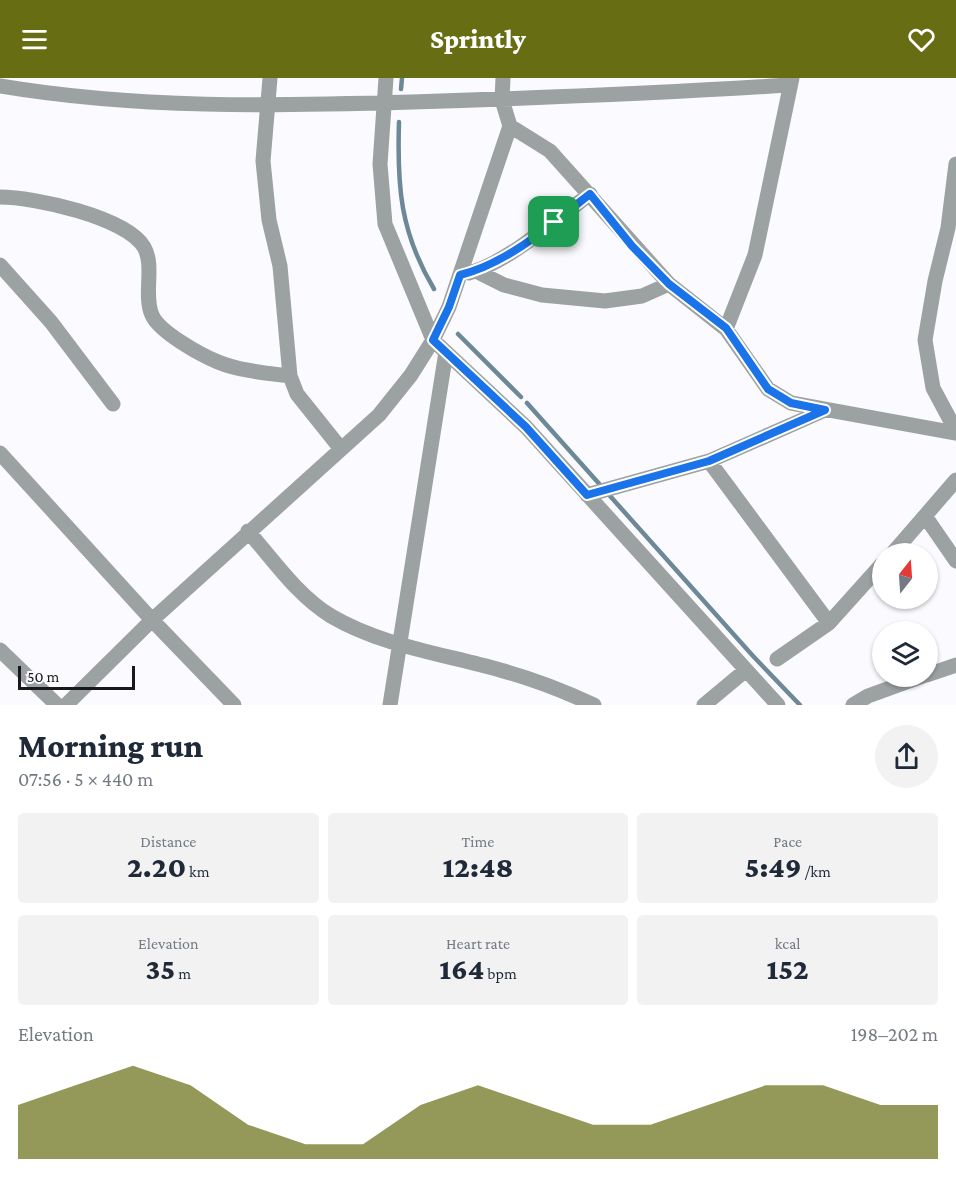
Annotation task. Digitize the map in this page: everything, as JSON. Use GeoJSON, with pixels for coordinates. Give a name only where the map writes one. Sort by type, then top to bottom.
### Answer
{"type":"FeatureCollection","features":[{"type":"Feature","properties":{"kind":"street"},"geometry":{"type":"LineString","coordinates":[[270,78],[264,161],[270,220],[280,266],[290,376],[297,394],[341,448]]}},
{"type":"Feature","properties":{"kind":"street"},"geometry":{"type":"LineString","coordinates":[[386,78],[380,164],[385,224],[433,340],[526,427],[778,705]]}},
{"type":"Feature","properties":{"kind":"street"},"geometry":{"type":"LineString","coordinates":[[66,705],[152,620],[248,531],[379,415],[411,375],[433,340],[449,307],[510,126],[502,100],[503,78]]}},
{"type":"Feature","properties":{"kind":"street"},"geometry":{"type":"LineString","coordinates":[[0,86],[65,95],[268,106],[502,100],[693,85],[791,82],[755,255],[726,328]]}},
{"type":"Feature","properties":{"kind":"street"},"geometry":{"type":"LineString","coordinates":[[510,126],[550,152],[590,194],[632,246],[669,284],[726,328],[768,389],[791,403],[956,432]]}},
{"type":"Feature","properties":{"kind":"street"},"geometry":{"type":"LineString","coordinates":[[956,164],[948,228],[935,281],[925,340],[933,388],[956,432]]}},
{"type":"Feature","properties":{"kind":"street"},"geometry":{"type":"LineString","coordinates":[[460,275],[476,271],[522,244],[590,194]]}},
{"type":"Feature","properties":{"kind":"street"},"geometry":{"type":"LineString","coordinates":[[0,197],[31,200],[95,216],[122,228],[145,248],[151,315],[164,332],[218,362],[290,376]]}},
{"type":"Feature","properties":{"kind":"street"},"geometry":{"type":"LineString","coordinates":[[0,265],[51,322],[114,404]]}},
{"type":"Feature","properties":{"kind":"street"},"geometry":{"type":"LineString","coordinates":[[476,271],[504,285],[542,295],[605,301],[642,296],[669,284]]}},
{"type":"Feature","properties":{"kind":"street"},"geometry":{"type":"LineString","coordinates":[[390,705],[446,352]]}},
{"type":"Feature","properties":{"kind":"street"},"geometry":{"type":"LineString","coordinates":[[587,495],[709,461],[825,410]]}},
{"type":"Feature","properties":{"kind":"street"},"geometry":{"type":"LineString","coordinates":[[0,453],[152,620],[234,705]]}},
{"type":"Feature","properties":{"kind":"street"},"geometry":{"type":"LineString","coordinates":[[709,461],[829,623]]}},
{"type":"Feature","properties":{"kind":"street"},"geometry":{"type":"LineString","coordinates":[[902,543],[956,480]]}},
{"type":"Feature","properties":{"kind":"street"},"geometry":{"type":"LineString","coordinates":[[925,516],[956,561]]}},
{"type":"Feature","properties":{"kind":"street"},"geometry":{"type":"LineString","coordinates":[[248,531],[295,585],[331,616],[401,645],[501,670],[548,685],[594,705]]}},
{"type":"Feature","properties":{"kind":"street"},"geometry":{"type":"LineString","coordinates":[[777,659],[829,623],[872,575]]}},
{"type":"Feature","properties":{"kind":"street"},"geometry":{"type":"LineString","coordinates":[[0,650],[57,705]]}},
{"type":"Feature","properties":{"kind":"street"},"geometry":{"type":"LineString","coordinates":[[938,671],[956,665]]}},
{"type":"Feature","properties":{"kind":"street"},"geometry":{"type":"LineString","coordinates":[[704,705],[746,670]]}},
{"type":"Feature","properties":{"kind":"street"},"geometry":{"type":"LineString","coordinates":[[853,705],[868,696],[893,687]]}},
{"type":"Feature","properties":{"kind":"waterway"},"geometry":{"type":"LineString","coordinates":[[401,89],[402,78]]}},
{"type":"Feature","properties":{"kind":"waterway"},"geometry":{"type":"LineString","coordinates":[[399,122],[400,188],[407,228],[434,289]]}},
{"type":"Feature","properties":{"kind":"waterway"},"geometry":{"type":"LineString","coordinates":[[458,334],[521,397]]}},
{"type":"Feature","properties":{"kind":"waterway"},"geometry":{"type":"LineString","coordinates":[[527,403],[753,656],[800,705]]}},
{"type":"Feature","properties":{"kind":"route"},"geometry":{"type":"LineString","coordinates":[[590,194],[632,246],[669,284],[726,328],[768,389],[791,403],[825,410],[709,461],[587,495],[526,427],[433,340],[449,307],[460,275],[476,271],[494,262],[554,222],[590,194]]}}]}
